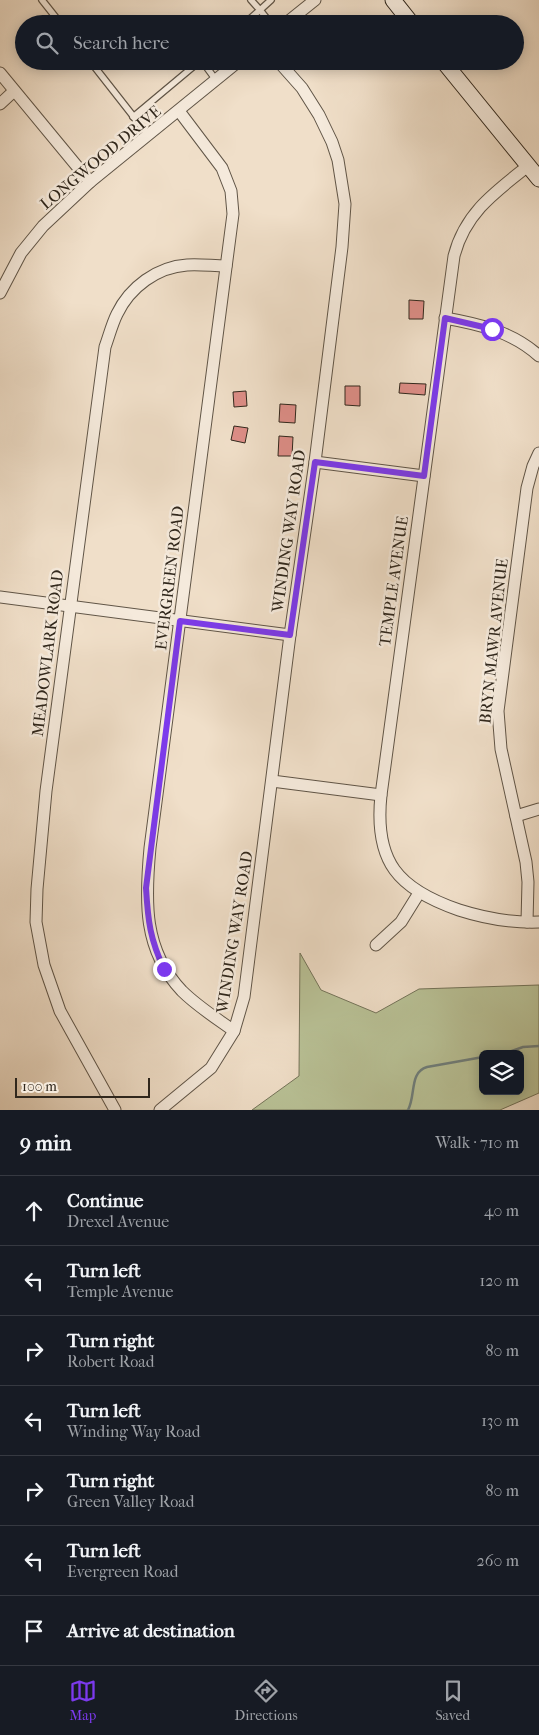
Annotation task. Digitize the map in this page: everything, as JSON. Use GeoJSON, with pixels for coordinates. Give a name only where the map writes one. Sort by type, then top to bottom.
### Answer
{"type":"FeatureCollection","features":[{"type":"Feature","properties":{"kind":"street"},"geometry":{"type":"LineString","coordinates":[[296,15],[315,0]]}},
{"type":"Feature","properties":{"kind":"street"},"geometry":{"type":"LineString","coordinates":[[393,0],[405,15]]}},
{"type":"Feature","properties":{"kind":"street","name":"LONGWOOD DRIVE"},"geometry":{"type":"LineString","coordinates":[[0,293],[21,254],[38,233],[90,182],[228,70]]}},
{"type":"Feature","properties":{"kind":"street","name":"WINDING WAY ROAD"},"geometry":{"type":"LineString","coordinates":[[160,1110],[211,1068],[234,1031],[244,997],[342,247],[344,191],[336,151],[319,115],[302,88],[286,70]]}},
{"type":"Feature","properties":{"kind":"street"},"geometry":{"type":"LineString","coordinates":[[449,70],[539,180]]}},
{"type":"Feature","properties":{"kind":"street"},"geometry":{"type":"LineString","coordinates":[[0,73],[90,182]]}},
{"type":"Feature","properties":{"kind":"street"},"geometry":{"type":"LineString","coordinates":[[0,104],[14,91]]}},
{"type":"Feature","properties":{"kind":"street","name":"EVERGREEN ROAD"},"geometry":{"type":"LineString","coordinates":[[179,111],[222,168],[231,191],[233,214],[146,888],[148,921],[154,948],[164,969],[182,991],[204,1010],[234,1031]]}},
{"type":"Feature","properties":{"kind":"street","name":"TEMPLE AVENUE"},"geometry":{"type":"LineString","coordinates":[[528,166],[484,202],[464,230],[454,256],[381,796],[380,829],[386,853],[399,876],[419,894],[470,913],[501,920],[539,922]]}},
{"type":"Feature","properties":{"kind":"street","name":"MEADOWLARK ROAD"},"geometry":{"type":"LineString","coordinates":[[116,1110],[60,1011],[44,965],[36,922],[37,889],[46,791],[69,606],[105,347],[116,315],[125,299],[143,281],[163,270],[186,265],[226,266]]}},
{"type":"Feature","properties":{"kind":"street"},"geometry":{"type":"LineString","coordinates":[[445,318],[484,326],[501,332],[520,341],[539,356]]}},
{"type":"Feature","properties":{"kind":"street","name":"BRYN MAWR AVENUE"},"geometry":{"type":"LineString","coordinates":[[527,922],[527,875],[501,749],[498,712],[527,488],[533,466],[539,454]]}},
{"type":"Feature","properties":{"kind":"street"},"geometry":{"type":"LineString","coordinates":[[315,462],[424,476]]}},
{"type":"Feature","properties":{"kind":"street"},"geometry":{"type":"LineString","coordinates":[[0,597],[290,635]]}},
{"type":"Feature","properties":{"kind":"street"},"geometry":{"type":"LineString","coordinates":[[272,782],[381,796]]}},
{"type":"Feature","properties":{"kind":"street"},"geometry":{"type":"LineString","coordinates":[[516,816],[539,809]]}},
{"type":"Feature","properties":{"kind":"street"},"geometry":{"type":"LineString","coordinates":[[376,945],[401,922],[419,894]]}},
{"type":"Feature","properties":{"kind":"lane"},"geometry":{"type":"LineString","coordinates":[[42,0],[54,15]]}},
{"type":"Feature","properties":{"kind":"lane"},"geometry":{"type":"LineString","coordinates":[[251,0],[264,15]]}},
{"type":"Feature","properties":{"kind":"lane"},"geometry":{"type":"LineString","coordinates":[[254,15],[271,0]]}},
{"type":"Feature","properties":{"kind":"lane"},"geometry":{"type":"LineString","coordinates":[[97,70],[148,135]]}},
{"type":"Feature","properties":{"kind":"lane"},"geometry":{"type":"LineString","coordinates":[[133,117],[190,70]]}},
{"type":"Feature","properties":{"kind":"lane"},"geometry":{"type":"LineString","coordinates":[[208,70],[216,80]]}},
{"type":"Feature","properties":{"kind":"green space"},"geometry":{"type":"Polygon","coordinates":[[[300,953],[321,990],[376,1013],[419,989],[539,985],[539,1093],[500,1110],[252,1110],[299,1076],[300,953]]]}},
{"type":"Feature","properties":{"kind":"building"},"geometry":{"type":"Polygon","coordinates":[[[409,300],[424,301],[423,319],[409,319],[409,300]]]}},
{"type":"Feature","properties":{"kind":"building"},"geometry":{"type":"Polygon","coordinates":[[[400,383],[426,384],[425,395],[399,393],[400,383]]]}},
{"type":"Feature","properties":{"kind":"building"},"geometry":{"type":"Polygon","coordinates":[[[345,386],[360,386],[360,406],[345,405],[345,386]]]}},
{"type":"Feature","properties":{"kind":"building"},"geometry":{"type":"Polygon","coordinates":[[[246,391],[247,406],[234,407],[233,392],[246,391]]]}},
{"type":"Feature","properties":{"kind":"building"},"geometry":{"type":"Polygon","coordinates":[[[280,404],[296,405],[295,423],[279,422],[280,404]]]}},
{"type":"Feature","properties":{"kind":"building"},"geometry":{"type":"Polygon","coordinates":[[[234,426],[248,428],[245,443],[231,440],[234,426]]]}},
{"type":"Feature","properties":{"kind":"building"},"geometry":{"type":"Polygon","coordinates":[[[279,436],[293,437],[292,456],[278,456],[279,436]]]}},
{"type":"Feature","properties":{"kind":"waterway"},"geometry":{"type":"LineString","coordinates":[[514,1050],[523,1047],[539,1046]]}},
{"type":"Feature","properties":{"kind":"waterway"},"geometry":{"type":"LineString","coordinates":[[408,1110],[415,1079],[421,1070],[427,1067],[479,1058]]}},
{"type":"Feature","properties":{"kind":"route"},"geometry":{"type":"LineString","coordinates":[[164,969],[154,948],[148,921],[146,888],[180,621],[290,635],[315,462],[424,476],[445,318],[492,329]]}}]}
